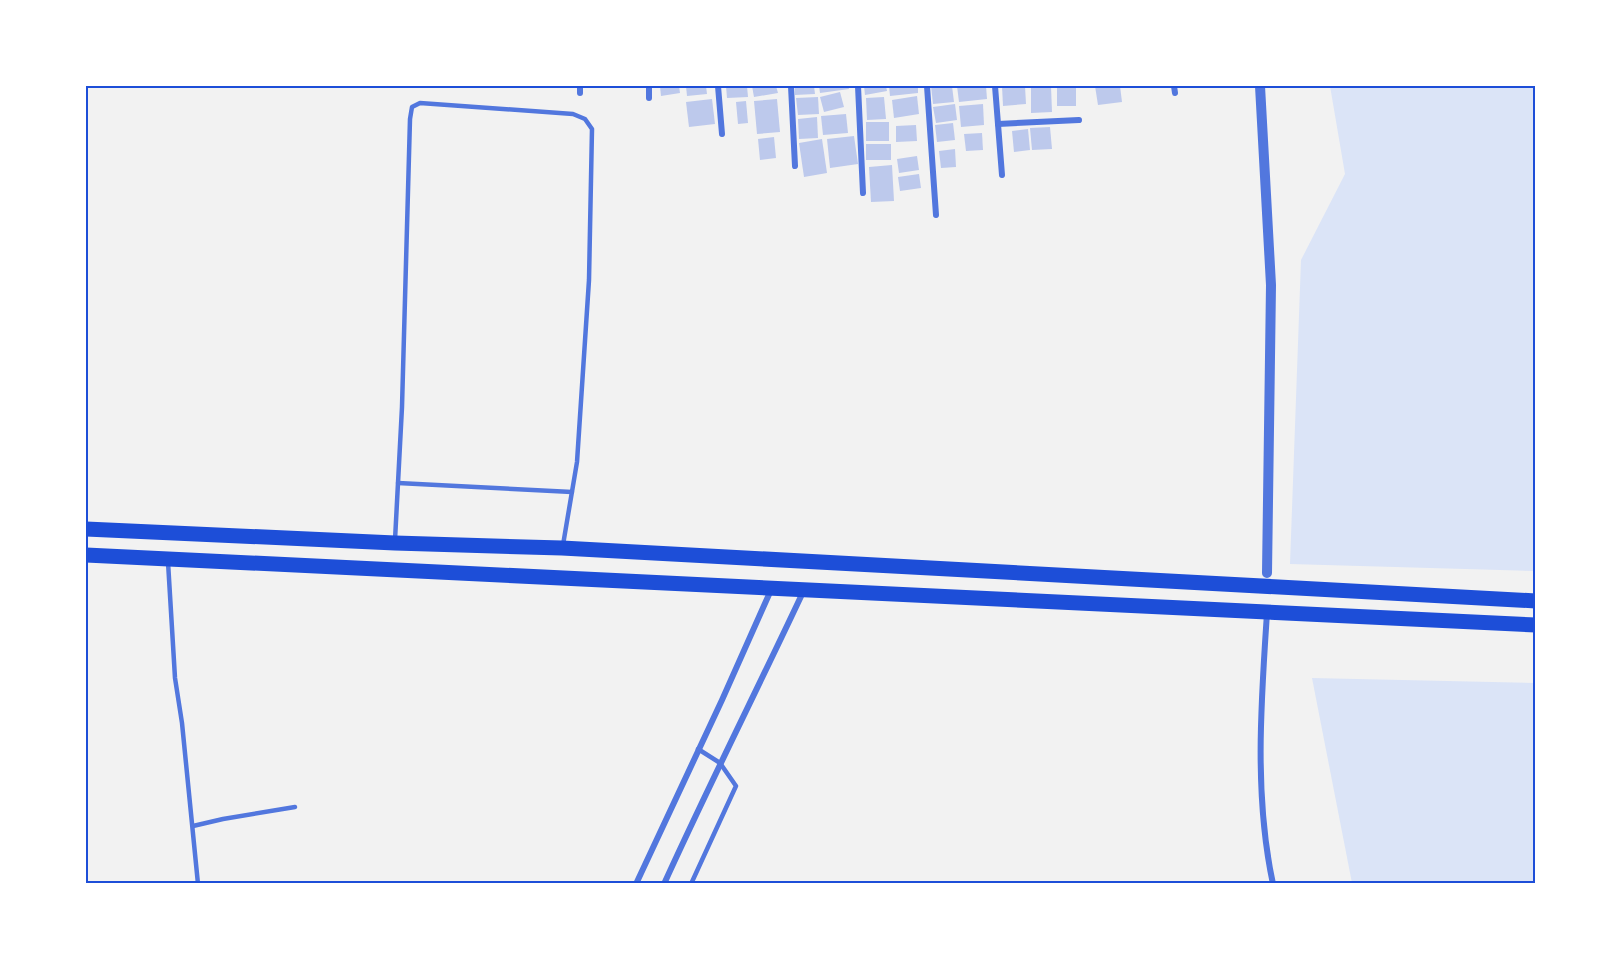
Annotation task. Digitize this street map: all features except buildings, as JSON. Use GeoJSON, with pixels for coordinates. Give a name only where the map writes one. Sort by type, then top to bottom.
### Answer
{"type":"FeatureCollection","features":[{"type":"Feature","properties":{"kind":"highway"},"geometry":{"type":"LineString","coordinates":[[86,529],[1268,580],[1528,601],[1528,625],[86,555]]}},
{"type":"Feature","properties":{"kind":"street"},"geometry":{"type":"LineString","coordinates":[[649,86],[650,98]]}},
{"type":"Feature","properties":{"kind":"street"},"geometry":{"type":"LineString","coordinates":[[718,86],[722,134]]}},
{"type":"Feature","properties":{"kind":"street"},"geometry":{"type":"LineString","coordinates":[[791,86],[795,166]]}},
{"type":"Feature","properties":{"kind":"street"},"geometry":{"type":"LineString","coordinates":[[858,86],[863,193]]}},
{"type":"Feature","properties":{"kind":"street"},"geometry":{"type":"LineString","coordinates":[[927,86],[936,215]]}},
{"type":"Feature","properties":{"kind":"street"},"geometry":{"type":"LineString","coordinates":[[995,86],[1002,175]]}},
{"type":"Feature","properties":{"kind":"street"},"geometry":{"type":"LineString","coordinates":[[1260,86],[1271,285],[1268,580]]}},
{"type":"Feature","properties":{"kind":"street"},"geometry":{"type":"LineString","coordinates":[[998,124],[1078,120]]}},
{"type":"Feature","properties":{"kind":"street"},"geometry":{"type":"LineString","coordinates":[[636,884],[772,588]]}},
{"type":"Feature","properties":{"kind":"street"},"geometry":{"type":"LineString","coordinates":[[664,884],[804,589]]}},
{"type":"Feature","properties":{"kind":"street"},"geometry":{"type":"LineString","coordinates":[[1267,612],[1263,674],[1262,802],[1265,847],[1273,884]]}},
{"type":"Feature","properties":{"kind":"lane"},"geometry":{"type":"LineString","coordinates":[[395,543],[402,407],[410,119],[412,108],[420,103],[573,114],[590,124],[589,280],[576,462],[562,548]]}},
{"type":"Feature","properties":{"kind":"lane"},"geometry":{"type":"LineString","coordinates":[[398,483],[572,492]]}},
{"type":"Feature","properties":{"kind":"lane"},"geometry":{"type":"LineString","coordinates":[[168,559],[176,678],[198,884]]}},
{"type":"Feature","properties":{"kind":"lane"},"geometry":{"type":"LineString","coordinates":[[691,884],[735,789],[733,781],[720,763],[698,749]]}},
{"type":"Feature","properties":{"kind":"lane"},"geometry":{"type":"LineString","coordinates":[[193,826],[295,807]]}},
{"type":"Feature","properties":{"kind":"shaded area"},"geometry":{"type":"Polygon","coordinates":[[[1330,86],[1535,86],[1535,571],[1290,564],[1301,260],[1345,174],[1330,86]]]}},
{"type":"Feature","properties":{"kind":"shaded area"},"geometry":{"type":"Polygon","coordinates":[[[1312,678],[1535,683],[1535,883],[1352,883],[1312,678]]]}}]}
